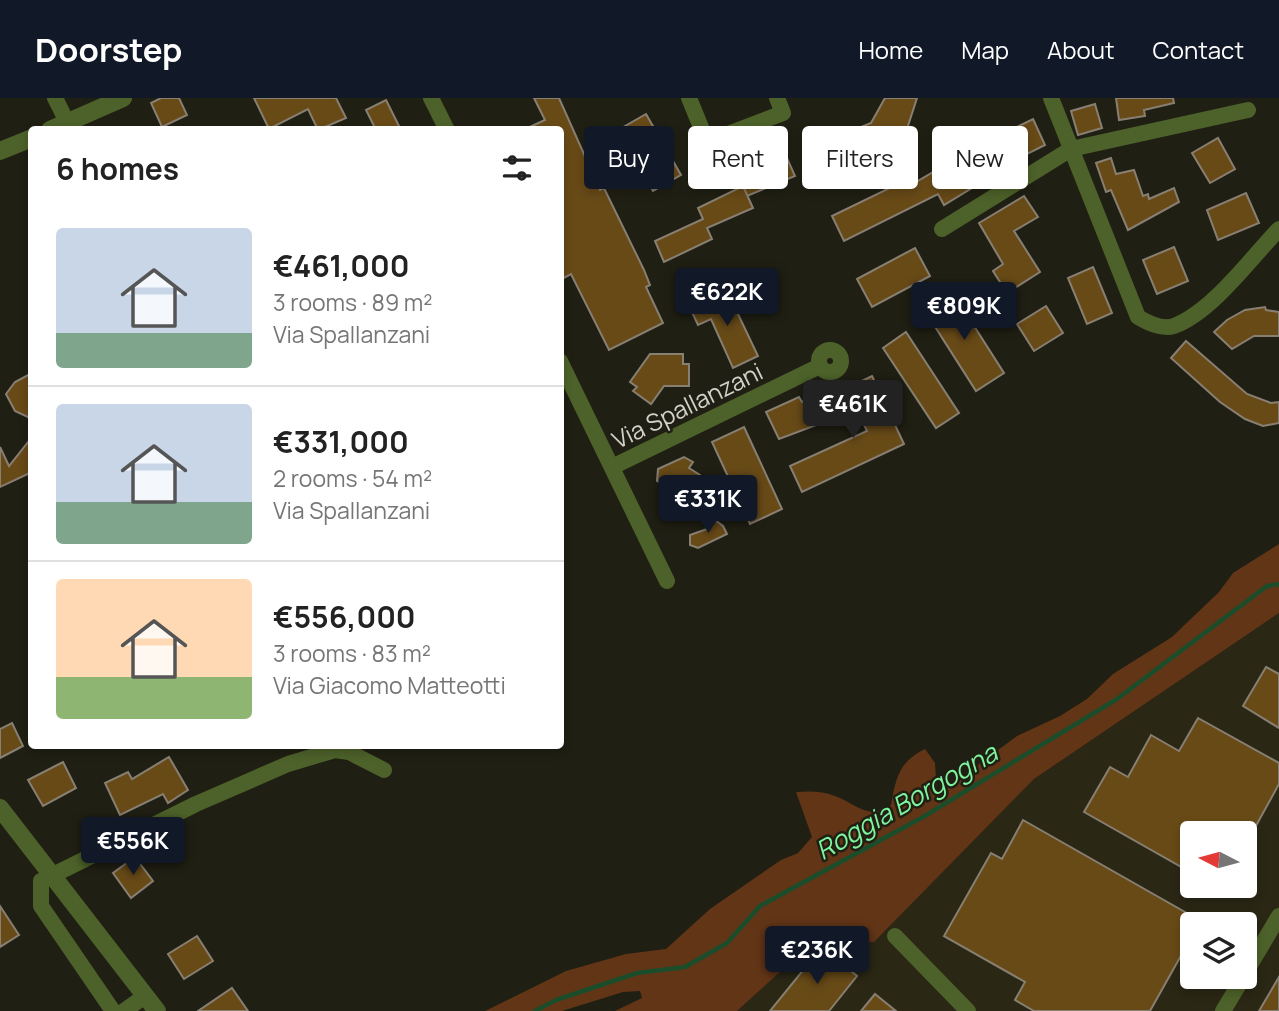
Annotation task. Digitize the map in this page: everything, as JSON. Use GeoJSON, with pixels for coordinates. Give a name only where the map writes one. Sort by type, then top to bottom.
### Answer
{"type":"FeatureCollection","features":[{"type":"Feature","properties":{"kind":"street"},"geometry":{"type":"LineString","coordinates":[[55,98],[59,126],[123,98]]}},
{"type":"Feature","properties":{"kind":"street"},"geometry":{"type":"LineString","coordinates":[[431,98],[445,126]]}},
{"type":"Feature","properties":{"kind":"street"},"geometry":{"type":"LineString","coordinates":[[689,98],[707,142],[783,113],[777,98]]}},
{"type":"Feature","properties":{"kind":"street"},"geometry":{"type":"LineString","coordinates":[[1051,98],[1138,317],[1151,325],[1172,327],[1199,312],[1279,229]]}},
{"type":"Feature","properties":{"kind":"street"},"geometry":{"type":"LineString","coordinates":[[942,229],[1071,149],[1248,110]]}},
{"type":"Feature","properties":{"kind":"street"},"geometry":{"type":"LineString","coordinates":[[0,151],[28,140]]}},
{"type":"Feature","properties":{"kind":"street","name":"Via Spallanzani"},"geometry":{"type":"LineString","coordinates":[[612,467],[820,366]]}},
{"type":"Feature","properties":{"kind":"street","name":"Via Spallanzani"},"geometry":{"type":"LineString","coordinates":[[564,369],[667,581]]}},
{"type":"Feature","properties":{"kind":"street"},"geometry":{"type":"LineString","coordinates":[[113,1011],[41,906],[41,881],[196,804],[288,764],[335,750],[349,752],[384,770]]}},
{"type":"Feature","properties":{"kind":"street"},"geometry":{"type":"LineString","coordinates":[[0,808],[157,1011]]}},
{"type":"Feature","properties":{"kind":"street"},"geometry":{"type":"LineString","coordinates":[[1257,954],[1279,916]]}},
{"type":"Feature","properties":{"kind":"street"},"geometry":{"type":"LineString","coordinates":[[895,936],[968,1011]]}},
{"type":"Feature","properties":{"kind":"street"},"geometry":{"type":"LineString","coordinates":[[1223,1011],[1236,989]]}},
{"type":"Feature","properties":{"kind":"street"},"geometry":{"type":"LineString","coordinates":[[124,1011],[145,996]]}},
{"type":"Feature","properties":{"kind":"shaded area"},"geometry":{"type":"Polygon","coordinates":[[[1279,544],[1279,613],[1034,779],[874,942],[811,944],[737,1011],[615,1011],[642,998],[640,991],[623,992],[562,1011],[485,1011],[566,971],[626,954],[666,949],[710,909],[781,860],[798,853],[812,837],[796,792],[826,793],[863,810],[883,810],[891,805],[897,778],[904,765],[925,749],[935,763],[937,795],[1017,736],[1060,716],[1087,699],[1113,674],[1172,637],[1219,592],[1233,573],[1279,544]]]}},
{"type":"Feature","properties":{"kind":"shaded area"},"geometry":{"type":"Polygon","coordinates":[[[1279,613],[1279,1011],[737,1011],[811,944],[874,942],[1034,779],[1279,613]]]}},
{"type":"Feature","properties":{"kind":"building"},"geometry":{"type":"Polygon","coordinates":[[[161,98],[179,98],[187,115],[162,126],[151,103],[161,98]]]}},
{"type":"Feature","properties":{"kind":"building"},"geometry":{"type":"Polygon","coordinates":[[[254,98],[336,98],[346,118],[327,126],[316,126],[308,109],[275,126],[268,126],[254,98]]]}},
{"type":"Feature","properties":{"kind":"building"},"geometry":{"type":"Polygon","coordinates":[[[534,98],[559,98],[584,154],[584,189],[604,189],[650,285],[646,287],[663,323],[609,350],[571,274],[564,278],[564,126],[532,126],[545,120],[534,98]]]}},
{"type":"Feature","properties":{"kind":"building"},"geometry":{"type":"Polygon","coordinates":[[[885,98],[917,98],[908,126],[864,126],[871,123],[885,98]]]}},
{"type":"Feature","properties":{"kind":"building"},"geometry":{"type":"Polygon","coordinates":[[[1116,98],[1173,98],[1174,103],[1144,110],[1145,116],[1119,120],[1116,98]]]}},
{"type":"Feature","properties":{"kind":"building"},"geometry":{"type":"Polygon","coordinates":[[[386,100],[399,126],[374,126],[366,110],[386,100]]]}},
{"type":"Feature","properties":{"kind":"building"},"geometry":{"type":"Polygon","coordinates":[[[1095,104],[1102,128],[1078,135],[1071,111],[1095,104]]]}},
{"type":"Feature","properties":{"kind":"building"},"geometry":{"type":"Polygon","coordinates":[[[646,114],[653,126],[625,126],[646,114]]]}},
{"type":"Feature","properties":{"kind":"building"},"geometry":{"type":"Polygon","coordinates":[[[1033,119],[1045,145],[1028,154],[1028,126],[1019,126],[1033,119]]]}},
{"type":"Feature","properties":{"kind":"building"},"geometry":{"type":"Polygon","coordinates":[[[1218,138],[1235,169],[1210,183],[1192,153],[1218,138]]]}},
{"type":"Feature","properties":{"kind":"building"},"geometry":{"type":"Polygon","coordinates":[[[1111,158],[1116,174],[1134,170],[1143,196],[1148,194],[1149,199],[1174,188],[1179,202],[1128,230],[1111,190],[1106,192],[1096,163],[1111,158]]]}},
{"type":"Feature","properties":{"kind":"building"},"geometry":{"type":"Polygon","coordinates":[[[788,160],[795,176],[788,179],[788,160]]]}},
{"type":"Feature","properties":{"kind":"building"},"geometry":{"type":"Polygon","coordinates":[[[674,163],[681,175],[674,179],[674,163]]]}},
{"type":"Feature","properties":{"kind":"building"},"geometry":{"type":"Polygon","coordinates":[[[932,173],[932,189],[970,189],[944,205],[938,194],[844,241],[832,216],[888,189],[918,189],[918,181],[932,173]]]}},
{"type":"Feature","properties":{"kind":"building"},"geometry":{"type":"Polygon","coordinates":[[[737,189],[744,189],[753,208],[707,228],[712,239],[664,262],[655,241],[703,219],[698,208],[737,189]]]}},
{"type":"Feature","properties":{"kind":"building"},"geometry":{"type":"Polygon","coordinates":[[[744,189],[764,189],[747,196],[744,189]]]}},
{"type":"Feature","properties":{"kind":"building"},"geometry":{"type":"Polygon","coordinates":[[[1246,193],[1259,223],[1218,240],[1207,210],[1246,193]]]}},
{"type":"Feature","properties":{"kind":"building"},"geometry":{"type":"Polygon","coordinates":[[[1024,196],[1038,217],[1014,231],[1040,272],[1007,293],[993,271],[1003,264],[979,223],[1024,196]]]}},
{"type":"Feature","properties":{"kind":"building"},"geometry":{"type":"Polygon","coordinates":[[[1174,247],[1188,281],[1157,294],[1143,260],[1174,247]]]}},
{"type":"Feature","properties":{"kind":"building"},"geometry":{"type":"Polygon","coordinates":[[[915,248],[930,276],[872,307],[857,279],[915,248]]]}},
{"type":"Feature","properties":{"kind":"building"},"geometry":{"type":"Polygon","coordinates":[[[1093,267],[1112,313],[1087,324],[1068,278],[1093,267]]]}},
{"type":"Feature","properties":{"kind":"building"},"geometry":{"type":"Polygon","coordinates":[[[727,291],[758,356],[733,368],[711,319],[698,325],[690,308],[727,291]]]}},
{"type":"Feature","properties":{"kind":"building"},"geometry":{"type":"Polygon","coordinates":[[[953,293],[1004,373],[976,391],[925,311],[953,293]]]}},
{"type":"Feature","properties":{"kind":"building"},"geometry":{"type":"Polygon","coordinates":[[[1046,306],[1063,333],[1034,351],[1017,324],[1046,306]]]}},
{"type":"Feature","properties":{"kind":"building"},"geometry":{"type":"Polygon","coordinates":[[[1265,307],[1266,310],[1279,312],[1279,336],[1254,336],[1232,349],[1214,332],[1227,320],[1245,310],[1265,307]]]}},
{"type":"Feature","properties":{"kind":"building"},"geometry":{"type":"Polygon","coordinates":[[[906,332],[959,413],[936,428],[883,348],[906,332]]]}},
{"type":"Feature","properties":{"kind":"building"},"geometry":{"type":"Polygon","coordinates":[[[1186,341],[1247,394],[1271,403],[1279,402],[1279,423],[1263,426],[1245,419],[1220,402],[1171,358],[1186,341]]]}},
{"type":"Feature","properties":{"kind":"building"},"geometry":{"type":"Polygon","coordinates":[[[650,354],[683,354],[683,364],[689,364],[689,386],[664,386],[651,404],[633,391],[637,387],[630,382],[650,354]]]}},
{"type":"Feature","properties":{"kind":"building"},"geometry":{"type":"Polygon","coordinates":[[[28,375],[28,417],[15,411],[6,394],[15,382],[28,375]]]}},
{"type":"Feature","properties":{"kind":"building"},"geometry":{"type":"Polygon","coordinates":[[[872,376],[904,444],[802,492],[790,466],[867,431],[847,388],[872,376]]]}},
{"type":"Feature","properties":{"kind":"building"},"geometry":{"type":"Polygon","coordinates":[[[813,396],[815,401],[825,397],[835,418],[779,439],[766,412],[799,397],[802,402],[813,396]]]}},
{"type":"Feature","properties":{"kind":"building"},"geometry":{"type":"Polygon","coordinates":[[[744,427],[782,509],[750,524],[712,442],[744,427]]]}},
{"type":"Feature","properties":{"kind":"building"},"geometry":{"type":"Polygon","coordinates":[[[28,442],[28,474],[0,487],[0,447],[9,466],[28,442]]]}},
{"type":"Feature","properties":{"kind":"building"},"geometry":{"type":"Polygon","coordinates":[[[684,457],[693,462],[689,468],[700,475],[699,501],[684,508],[680,500],[662,490],[665,485],[657,481],[658,469],[684,457]]]}},
{"type":"Feature","properties":{"kind":"building"},"geometry":{"type":"Polygon","coordinates":[[[715,520],[723,526],[727,534],[698,548],[690,545],[690,535],[707,529],[707,525],[715,520]]]}},
{"type":"Feature","properties":{"kind":"building"},"geometry":{"type":"Polygon","coordinates":[[[1266,667],[1279,674],[1279,728],[1243,706],[1266,667]]]}},
{"type":"Feature","properties":{"kind":"building"},"geometry":{"type":"Polygon","coordinates":[[[1198,718],[1279,763],[1279,784],[1257,824],[1257,821],[1180,821],[1180,866],[1084,812],[1110,767],[1128,777],[1151,735],[1179,751],[1198,718]]]}},
{"type":"Feature","properties":{"kind":"building"},"geometry":{"type":"Polygon","coordinates":[[[12,723],[23,746],[0,758],[0,729],[12,723]]]}},
{"type":"Feature","properties":{"kind":"building"},"geometry":{"type":"Polygon","coordinates":[[[169,757],[188,790],[168,803],[163,794],[120,815],[105,783],[128,772],[132,779],[169,757]]]}},
{"type":"Feature","properties":{"kind":"building"},"geometry":{"type":"Polygon","coordinates":[[[63,762],[76,788],[43,806],[28,780],[63,762]]]}},
{"type":"Feature","properties":{"kind":"building"},"geometry":{"type":"Polygon","coordinates":[[[1023,820],[1185,912],[1180,912],[1180,957],[1150,1011],[1034,1011],[1015,1000],[1025,982],[944,936],[991,853],[1002,859],[1023,820]]]}},
{"type":"Feature","properties":{"kind":"building"},"geometry":{"type":"Polygon","coordinates":[[[135,857],[153,881],[131,898],[113,873],[135,857]]]}},
{"type":"Feature","properties":{"kind":"building"},"geometry":{"type":"Polygon","coordinates":[[[0,906],[19,935],[0,947],[0,906]]]}},
{"type":"Feature","properties":{"kind":"building"},"geometry":{"type":"Polygon","coordinates":[[[197,936],[213,961],[184,979],[168,954],[197,936]]]}},
{"type":"Feature","properties":{"kind":"building"},"geometry":{"type":"Polygon","coordinates":[[[822,947],[857,976],[829,1011],[770,1011],[822,947]]]}},
{"type":"Feature","properties":{"kind":"building"},"geometry":{"type":"Polygon","coordinates":[[[1279,977],[1279,1011],[1259,1011],[1279,977]]]}},
{"type":"Feature","properties":{"kind":"building"},"geometry":{"type":"Polygon","coordinates":[[[232,988],[248,1011],[198,1011],[232,988]]]}},
{"type":"Feature","properties":{"kind":"building"},"geometry":{"type":"Polygon","coordinates":[[[875,994],[896,1011],[861,1011],[875,994]]]}},
{"type":"Feature","properties":{"kind":"waterway","name":"Roggia Borgogna"},"geometry":{"type":"LineString","coordinates":[[535,1011],[556,1000],[637,973],[685,967],[727,943],[760,906],[923,817],[1117,699],[1267,586],[1279,584]]}}]}
